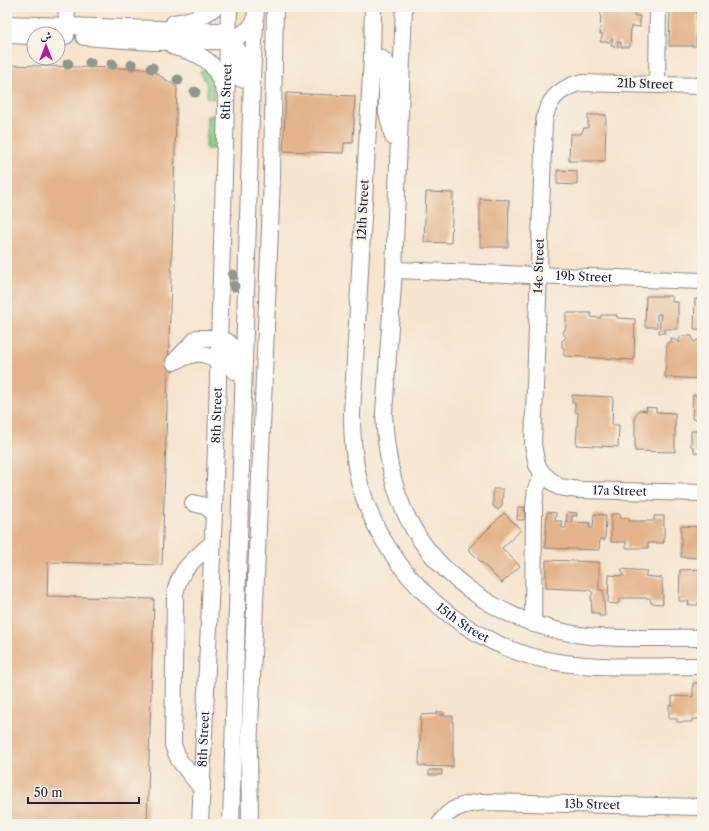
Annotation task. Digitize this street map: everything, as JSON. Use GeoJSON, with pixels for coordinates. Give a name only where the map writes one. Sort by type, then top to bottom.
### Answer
{"type":"FeatureCollection","features":[{"type":"Feature","properties":{"kind":"street"},"geometry":{"type":"LineString","coordinates":[[65,26],[67,7]]}},
{"type":"Feature","properties":{"kind":"street"},"geometry":{"type":"LineString","coordinates":[[150,35],[210,12],[215,7]]}},
{"type":"Feature","properties":{"kind":"street","name":"8th Street"},"geometry":{"type":"LineString","coordinates":[[200,824],[215,487],[229,7]]}},
{"type":"Feature","properties":{"kind":"street"},"geometry":{"type":"LineString","coordinates":[[250,824],[249,753],[272,177],[275,7]]}},
{"type":"Feature","properties":{"kind":"street"},"geometry":{"type":"LineString","coordinates":[[373,7],[372,56],[381,58],[387,64],[388,121],[398,146]]}},
{"type":"Feature","properties":{"kind":"street"},"geometry":{"type":"LineString","coordinates":[[404,7],[394,270],[384,413],[386,447],[393,481],[403,512],[420,540],[440,565],[455,580],[492,605],[532,624],[570,633],[591,636],[702,638]]}},
{"type":"Feature","properties":{"kind":"street"},"geometry":{"type":"LineString","coordinates":[[657,85],[658,7]]}},
{"type":"Feature","properties":{"kind":"street"},"geometry":{"type":"LineString","coordinates":[[66,33],[150,35],[212,42],[229,40],[248,30],[255,14]]}},
{"type":"Feature","properties":{"kind":"street","name":"8th Street"},"geometry":{"type":"LineString","coordinates":[[231,824],[255,14]]}},
{"type":"Feature","properties":{"kind":"street"},"geometry":{"type":"LineString","coordinates":[[7,24],[26,27]]}},
{"type":"Feature","properties":{"kind":"street"},"geometry":{"type":"LineString","coordinates":[[7,35],[26,36]]}},
{"type":"Feature","properties":{"kind":"street"},"geometry":{"type":"LineString","coordinates":[[150,35],[206,58],[215,67],[226,97]]}},
{"type":"Feature","properties":{"kind":"street"},"geometry":{"type":"LineString","coordinates":[[229,40],[236,47],[241,56],[240,152],[245,164],[250,168]]}},
{"type":"Feature","properties":{"kind":"street","name":"15th Street"},"geometry":{"type":"LineString","coordinates":[[372,56],[352,414],[356,465],[361,489],[370,514],[392,554],[411,579],[428,597],[479,634],[498,644],[537,658],[578,664],[702,666]]}},
{"type":"Feature","properties":{"kind":"street","name":"21b Street"},"geometry":{"type":"LineString","coordinates":[[589,83],[702,86]]}},
{"type":"Feature","properties":{"kind":"street","name":"14c Street"},"geometry":{"type":"LineString","coordinates":[[543,474],[537,466],[532,446],[545,113],[554,96],[562,90],[570,85],[589,83]]}},
{"type":"Feature","properties":{"kind":"street","name":"19b Street"},"geometry":{"type":"LineString","coordinates":[[394,270],[702,281]]}},
{"type":"Feature","properties":{"kind":"street"},"geometry":{"type":"LineString","coordinates":[[218,362],[208,356],[197,353],[174,362],[197,338],[219,338],[228,341],[233,349],[234,389],[243,408]]}},
{"type":"Feature","properties":{"kind":"street"},"geometry":{"type":"LineString","coordinates":[[532,624],[534,506],[536,490],[543,474]]}},
{"type":"Feature","properties":{"kind":"street","name":"17a Street"},"geometry":{"type":"LineString","coordinates":[[543,474],[559,487],[569,490],[702,494]]}},
{"type":"Feature","properties":{"kind":"street"},"geometry":{"type":"LineString","coordinates":[[214,513],[193,499],[215,487]]}},
{"type":"Feature","properties":{"kind":"street"},"geometry":{"type":"LineString","coordinates":[[202,789],[179,760],[172,736],[175,596],[173,577],[212,543]]}},
{"type":"Feature","properties":{"kind":"street","name":"13b Street"},"geometry":{"type":"LineString","coordinates":[[440,824],[455,808],[468,803],[483,802],[702,807]]}},
{"type":"Feature","properties":{"kind":"green space"},"geometry":{"type":"Polygon","coordinates":[[[206,69],[213,83],[214,99],[207,98],[207,84],[200,72],[206,69]]]}},
{"type":"Feature","properties":{"kind":"green space"},"geometry":{"type":"Polygon","coordinates":[[[207,116],[215,116],[214,149],[206,149],[207,116]]]}},
{"type":"Feature","properties":{"kind":"sand"},"geometry":{"type":"Polygon","coordinates":[[[237,7],[250,7],[244,21],[236,26],[237,7]]]}},
{"type":"Feature","properties":{"kind":"building"},"geometry":{"type":"Polygon","coordinates":[[[601,7],[634,7],[634,16],[640,16],[640,27],[631,26],[630,47],[621,47],[621,42],[617,42],[619,47],[611,46],[613,39],[611,39],[610,42],[600,42],[603,34],[600,34],[601,7]]]}},
{"type":"Feature","properties":{"kind":"building"},"geometry":{"type":"Polygon","coordinates":[[[670,7],[697,7],[696,46],[669,46],[670,7]]]}},
{"type":"Feature","properties":{"kind":"building"},"geometry":{"type":"Polygon","coordinates":[[[7,65],[150,69],[177,87],[162,565],[48,562],[47,596],[154,599],[147,824],[7,824],[7,65]]]}},
{"type":"Feature","properties":{"kind":"building"},"geometry":{"type":"Polygon","coordinates":[[[286,93],[355,96],[353,143],[344,143],[343,153],[283,151],[286,93]]]}},
{"type":"Feature","properties":{"kind":"building"},"geometry":{"type":"Polygon","coordinates":[[[588,115],[606,115],[605,161],[569,161],[570,134],[581,134],[584,128],[588,128],[588,115]]]}},
{"type":"Feature","properties":{"kind":"building"},"geometry":{"type":"Polygon","coordinates":[[[557,170],[577,171],[577,185],[557,184],[557,170]]]}},
{"type":"Feature","properties":{"kind":"building"},"geometry":{"type":"Polygon","coordinates":[[[426,192],[453,193],[451,243],[424,242],[426,192]]]}},
{"type":"Feature","properties":{"kind":"building"},"geometry":{"type":"Polygon","coordinates":[[[480,199],[509,200],[508,247],[480,247],[480,199]]]}},
{"type":"Feature","properties":{"kind":"building"},"geometry":{"type":"Polygon","coordinates":[[[646,296],[672,296],[672,302],[678,302],[678,329],[665,329],[665,333],[659,333],[661,314],[657,314],[657,327],[645,327],[646,296]]]}},
{"type":"Feature","properties":{"kind":"building"},"geometry":{"type":"Polygon","coordinates":[[[695,299],[702,299],[702,329],[694,329],[695,299]]]}},
{"type":"Feature","properties":{"kind":"building"},"geometry":{"type":"Polygon","coordinates":[[[566,313],[591,313],[591,317],[600,318],[601,315],[617,315],[617,318],[635,319],[634,360],[564,356],[562,341],[566,337],[563,333],[566,326],[566,313]]]}},
{"type":"Feature","properties":{"kind":"building"},"geometry":{"type":"Polygon","coordinates":[[[682,336],[692,336],[694,342],[702,338],[702,379],[665,377],[667,343],[671,342],[671,338],[680,343],[679,339],[682,336]]]}},
{"type":"Feature","properties":{"kind":"building"},"geometry":{"type":"Polygon","coordinates":[[[572,395],[613,397],[612,425],[619,425],[618,447],[576,445],[578,412],[575,412],[575,403],[572,403],[572,395]]]}},
{"type":"Feature","properties":{"kind":"building"},"geometry":{"type":"Polygon","coordinates":[[[693,395],[702,396],[702,419],[692,419],[693,395]]]}},
{"type":"Feature","properties":{"kind":"building"},"geometry":{"type":"Polygon","coordinates":[[[646,407],[656,408],[656,412],[675,413],[675,452],[635,451],[635,416],[639,410],[647,411],[646,407]]]}},
{"type":"Feature","properties":{"kind":"building"},"geometry":{"type":"Polygon","coordinates":[[[691,431],[702,431],[702,459],[700,454],[694,452],[694,448],[691,446],[691,431]]]}},
{"type":"Feature","properties":{"kind":"building"},"geometry":{"type":"Polygon","coordinates":[[[493,489],[503,489],[502,506],[498,510],[493,506],[493,489]]]}},
{"type":"Feature","properties":{"kind":"building"},"geometry":{"type":"Polygon","coordinates":[[[518,507],[525,507],[524,520],[517,520],[518,507]]]}},
{"type":"Feature","properties":{"kind":"building"},"geometry":{"type":"Polygon","coordinates":[[[547,512],[556,513],[555,521],[562,521],[562,528],[566,528],[567,512],[577,513],[577,516],[572,516],[572,522],[590,523],[589,528],[593,528],[594,514],[606,515],[605,540],[600,539],[599,550],[545,548],[547,512]]]}},
{"type":"Feature","properties":{"kind":"building"},"geometry":{"type":"Polygon","coordinates":[[[504,513],[521,530],[502,548],[520,566],[502,583],[468,549],[504,513]]]}},
{"type":"Feature","properties":{"kind":"building"},"geometry":{"type":"Polygon","coordinates":[[[611,514],[620,514],[620,518],[629,518],[629,521],[654,521],[654,516],[664,516],[664,543],[648,543],[648,548],[626,548],[626,542],[611,542],[611,514]]]}},
{"type":"Feature","properties":{"kind":"building"},"geometry":{"type":"Polygon","coordinates":[[[681,526],[702,527],[702,558],[681,557],[681,526]]]}},
{"type":"Feature","properties":{"kind":"building"},"geometry":{"type":"Polygon","coordinates":[[[546,560],[599,562],[599,590],[603,590],[605,616],[599,616],[599,613],[592,613],[591,597],[593,593],[590,590],[546,588],[546,560]]]}},
{"type":"Feature","properties":{"kind":"building"},"geometry":{"type":"Polygon","coordinates":[[[621,569],[647,571],[645,576],[662,578],[663,604],[651,603],[650,598],[621,598],[618,604],[608,603],[609,575],[624,576],[621,569]]]}},
{"type":"Feature","properties":{"kind":"building"},"geometry":{"type":"Polygon","coordinates":[[[702,569],[702,602],[698,602],[698,605],[688,605],[689,601],[679,601],[680,570],[702,569]]]}},
{"type":"Feature","properties":{"kind":"building"},"geometry":{"type":"Polygon","coordinates":[[[693,683],[702,683],[702,719],[692,719],[692,722],[677,722],[677,719],[669,719],[669,705],[672,705],[672,696],[693,697],[693,683]]]}},
{"type":"Feature","properties":{"kind":"building"},"geometry":{"type":"Polygon","coordinates":[[[437,712],[444,712],[444,715],[440,714],[440,716],[453,716],[453,767],[419,766],[421,715],[437,714],[437,712]]]}},
{"type":"Feature","properties":{"kind":"building"},"geometry":{"type":"Polygon","coordinates":[[[429,770],[442,770],[442,775],[429,775],[429,770]]]}}]}
